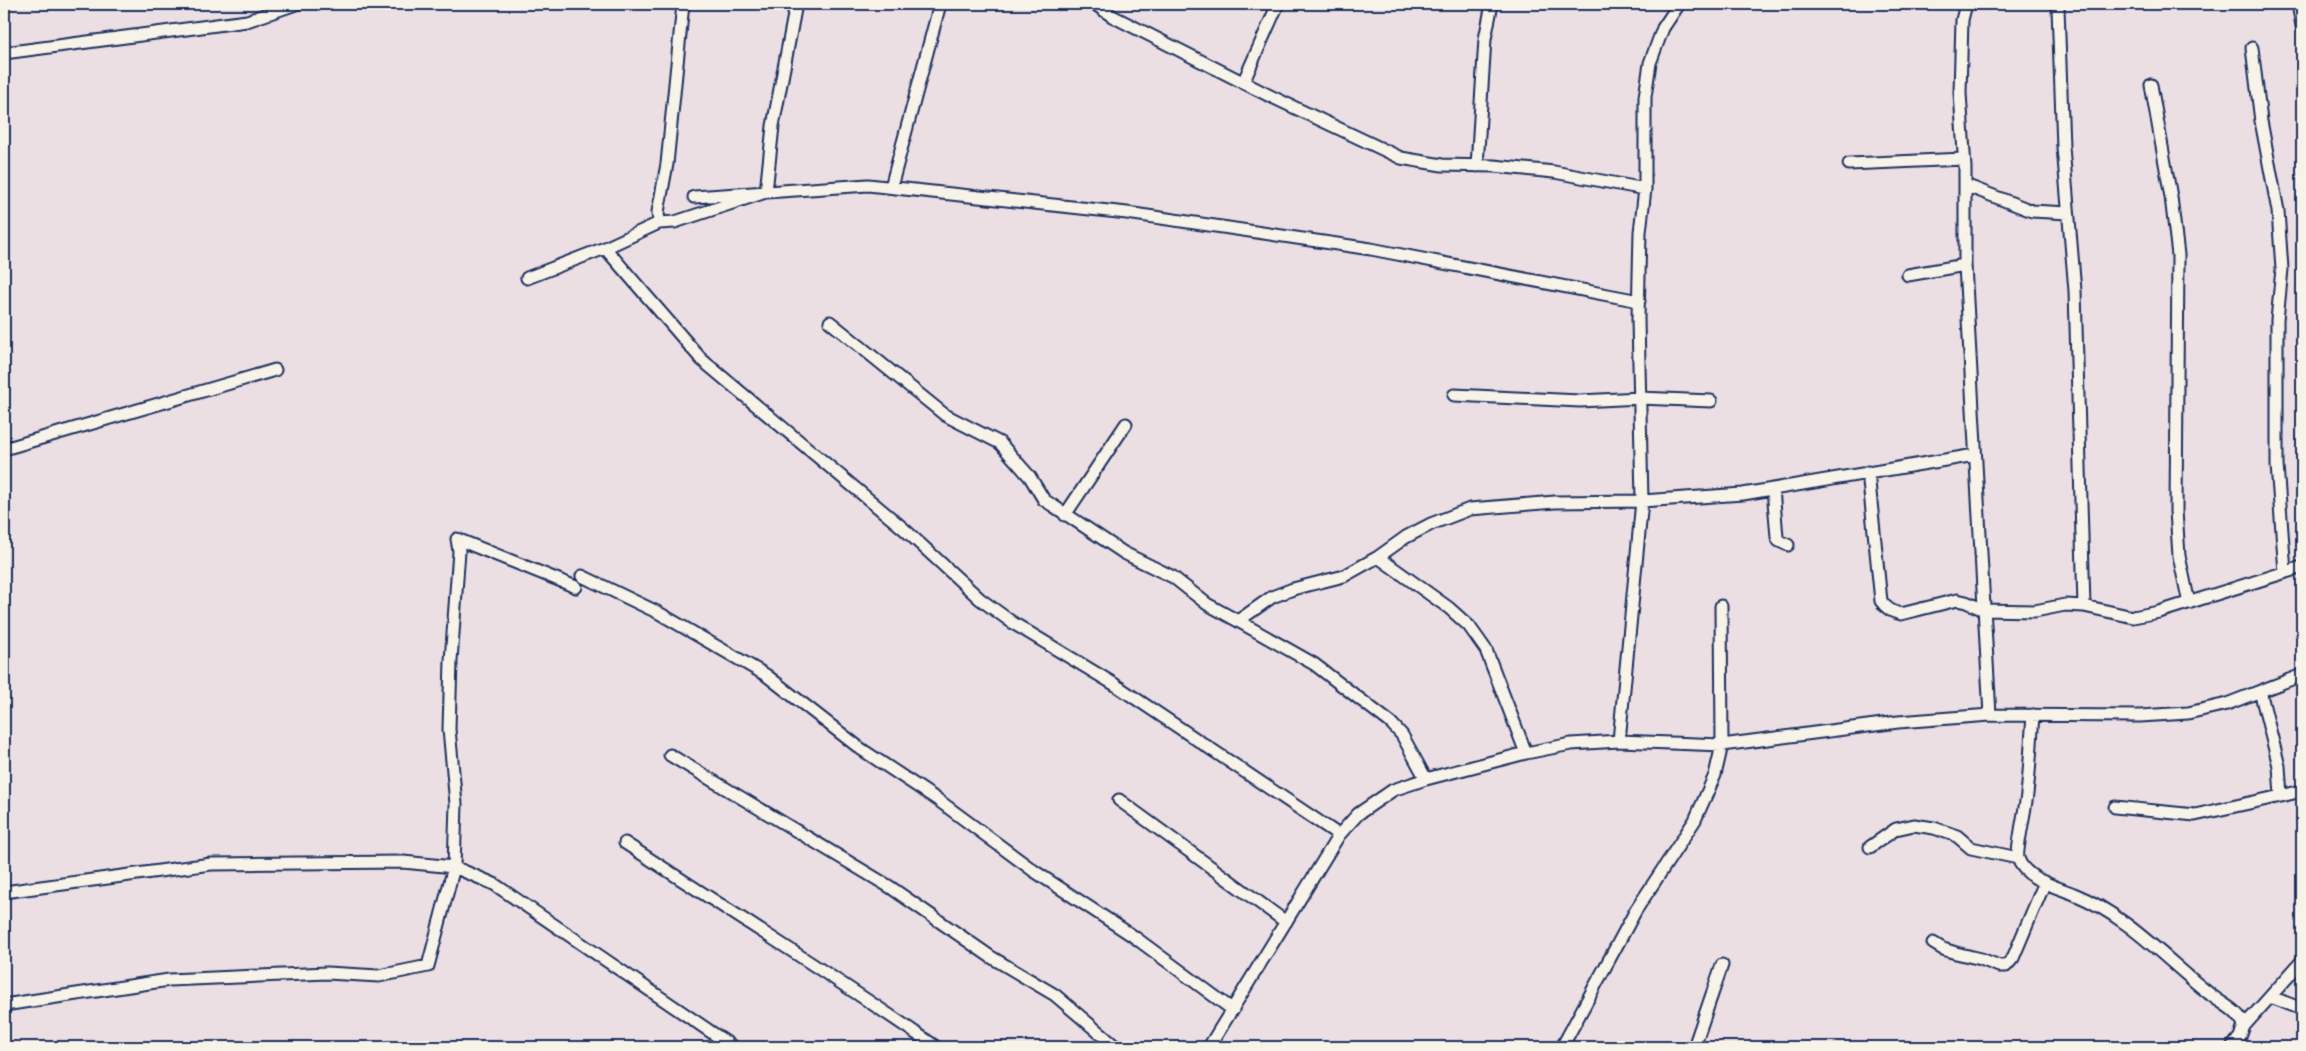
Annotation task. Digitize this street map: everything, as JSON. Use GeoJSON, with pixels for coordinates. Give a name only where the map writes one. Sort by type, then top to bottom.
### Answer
{"type":"FeatureCollection","features":[{"type":"Feature","properties":{"kind":"street"},"geometry":{"type":"LineString","coordinates":[[4,53],[247,21],[296,4]]}},
{"type":"Feature","properties":{"kind":"street"},"geometry":{"type":"LineString","coordinates":[[659,223],[658,212],[667,164],[683,4]]}},
{"type":"Feature","properties":{"kind":"street"},"geometry":{"type":"LineString","coordinates":[[527,278],[605,248],[659,223],[675,222],[766,192],[773,126],[796,4]]}},
{"type":"Feature","properties":{"kind":"street"},"geometry":{"type":"LineString","coordinates":[[891,187],[940,4]]}},
{"type":"Feature","properties":{"kind":"street"},"geometry":{"type":"LineString","coordinates":[[1095,4],[1112,16],[1401,158],[1442,165],[1554,172],[1645,190]]}},
{"type":"Feature","properties":{"kind":"street"},"geometry":{"type":"LineString","coordinates":[[1244,82],[1278,4]]}},
{"type":"Feature","properties":{"kind":"street"},"geometry":{"type":"LineString","coordinates":[[1477,166],[1485,39],[1492,4]]}},
{"type":"Feature","properties":{"kind":"street"},"geometry":{"type":"LineString","coordinates":[[1618,741],[1642,501],[1639,301],[1640,232],[1645,190],[1645,97],[1650,63],[1663,28],[1678,4]]}},
{"type":"Feature","properties":{"kind":"street"},"geometry":{"type":"LineString","coordinates":[[1966,4],[1962,20],[1960,93],[1965,185],[1965,264],[1974,455],[1990,715]]}},
{"type":"Feature","properties":{"kind":"street"},"geometry":{"type":"LineString","coordinates":[[2298,4],[2302,26]]}},
{"type":"Feature","properties":{"kind":"street"},"geometry":{"type":"LineString","coordinates":[[2058,8],[2063,147],[2075,291],[2084,606]]}},
{"type":"Feature","properties":{"kind":"street"},"geometry":{"type":"LineString","coordinates":[[2252,48],[2261,121],[2278,212],[2282,270],[2277,320],[2277,465],[2285,572]]}},
{"type":"Feature","properties":{"kind":"street"},"geometry":{"type":"LineString","coordinates":[[2150,85],[2171,197],[2178,255],[2176,510],[2179,556],[2189,603]]}},
{"type":"Feature","properties":{"kind":"street"},"geometry":{"type":"LineString","coordinates":[[1849,164],[1964,159]]}},
{"type":"Feature","properties":{"kind":"street"},"geometry":{"type":"LineString","coordinates":[[694,197],[868,185],[891,187],[1127,213],[1371,249],[1639,301]]}},
{"type":"Feature","properties":{"kind":"street"},"geometry":{"type":"LineString","coordinates":[[1965,185],[2032,211],[2068,213]]}},
{"type":"Feature","properties":{"kind":"street"},"geometry":{"type":"LineString","coordinates":[[605,248],[702,360],[904,529],[980,599],[1013,623],[1114,684],[1339,835]]}},
{"type":"Feature","properties":{"kind":"street"},"geometry":{"type":"LineString","coordinates":[[1908,275],[1965,264]]}},
{"type":"Feature","properties":{"kind":"street"},"geometry":{"type":"LineString","coordinates":[[830,322],[945,415],[1000,443],[1030,478],[1044,500],[1065,515],[1124,553],[1173,577],[1207,604],[1314,664],[1392,723],[1402,735],[1426,779]]}},
{"type":"Feature","properties":{"kind":"street"},"geometry":{"type":"LineString","coordinates":[[4,449],[275,370]]}},
{"type":"Feature","properties":{"kind":"street"},"geometry":{"type":"LineString","coordinates":[[1454,394],[1580,401],[1640,398],[1711,402]]}},
{"type":"Feature","properties":{"kind":"street"},"geometry":{"type":"LineString","coordinates":[[1065,515],[1126,424]]}},
{"type":"Feature","properties":{"kind":"street"},"geometry":{"type":"LineString","coordinates":[[1238,620],[1272,598],[1293,589],[1344,576],[1378,558],[1406,537],[1431,524],[1470,509],[1555,502],[1642,501],[1742,494],[1974,455]]}},
{"type":"Feature","properties":{"kind":"street"},"geometry":{"type":"LineString","coordinates":[[1868,472],[1881,601],[1886,608],[1902,614],[1957,600],[1984,610],[2035,611],[2065,605],[2084,606],[2133,617],[2159,612],[2302,567]]}},
{"type":"Feature","properties":{"kind":"street"},"geometry":{"type":"LineString","coordinates":[[1773,489],[1777,537],[1779,541],[1788,545]]}},
{"type":"Feature","properties":{"kind":"street"},"geometry":{"type":"LineString","coordinates":[[4,1005],[169,980],[328,974],[380,976],[428,966],[454,867],[456,804],[449,729],[450,661],[459,551],[457,539],[576,587]]}},
{"type":"Feature","properties":{"kind":"street"},"geometry":{"type":"LineString","coordinates":[[1378,558],[1449,608],[1469,626],[1486,650],[1526,753]]}},
{"type":"Feature","properties":{"kind":"street"},"geometry":{"type":"LineString","coordinates":[[582,576],[658,613],[766,675],[861,748],[938,800],[1034,871],[1133,936],[1233,1010]]}},
{"type":"Feature","properties":{"kind":"street"},"geometry":{"type":"LineString","coordinates":[[1562,1047],[1636,910],[1695,820],[1716,775],[1722,745],[1721,606]]}},
{"type":"Feature","properties":{"kind":"street"},"geometry":{"type":"LineString","coordinates":[[1209,1047],[1339,835],[1358,814],[1393,790],[1426,779],[1526,753],[1571,744],[1618,741],[1722,745],[1898,722],[1990,715],[2140,716],[2188,713],[2227,704],[2302,675]]}},
{"type":"Feature","properties":{"kind":"street"},"geometry":{"type":"LineString","coordinates":[[2260,691],[2279,766],[2281,796]]}},
{"type":"Feature","properties":{"kind":"street"},"geometry":{"type":"LineString","coordinates":[[2033,715],[2027,794],[2018,858],[2023,867],[2045,882],[2083,897],[2113,914],[2160,950],[2210,995],[2236,1013],[2244,1026]]}},
{"type":"Feature","properties":{"kind":"street"},"geometry":{"type":"LineString","coordinates":[[670,755],[890,887],[991,957],[1055,995],[1116,1047]]}},
{"type":"Feature","properties":{"kind":"street"},"geometry":{"type":"LineString","coordinates":[[2115,807],[2195,816],[2302,791]]}},
{"type":"Feature","properties":{"kind":"street"},"geometry":{"type":"LineString","coordinates":[[1118,800],[1286,922]]}},
{"type":"Feature","properties":{"kind":"street"},"geometry":{"type":"LineString","coordinates":[[1870,847],[1896,829],[1914,825],[1934,828],[1957,836],[1971,848],[2018,858]]}},
{"type":"Feature","properties":{"kind":"street"},"geometry":{"type":"LineString","coordinates":[[625,843],[747,924],[851,988],[936,1047]]}},
{"type":"Feature","properties":{"kind":"street"},"geometry":{"type":"LineString","coordinates":[[4,892],[211,864],[403,862],[454,867],[494,884],[733,1047]]}},
{"type":"Feature","properties":{"kind":"street"},"geometry":{"type":"LineString","coordinates":[[1933,943],[1956,954],[1981,959],[1999,966],[2006,966],[2013,958],[2045,882]]}},
{"type":"Feature","properties":{"kind":"street"},"geometry":{"type":"LineString","coordinates":[[2232,1047],[2240,1037],[2244,1026],[2302,961]]}},
{"type":"Feature","properties":{"kind":"street"},"geometry":{"type":"LineString","coordinates":[[1694,1047],[1722,966]]}},
{"type":"Feature","properties":{"kind":"street"},"geometry":{"type":"LineString","coordinates":[[2271,996],[2302,1009]]}}]}
